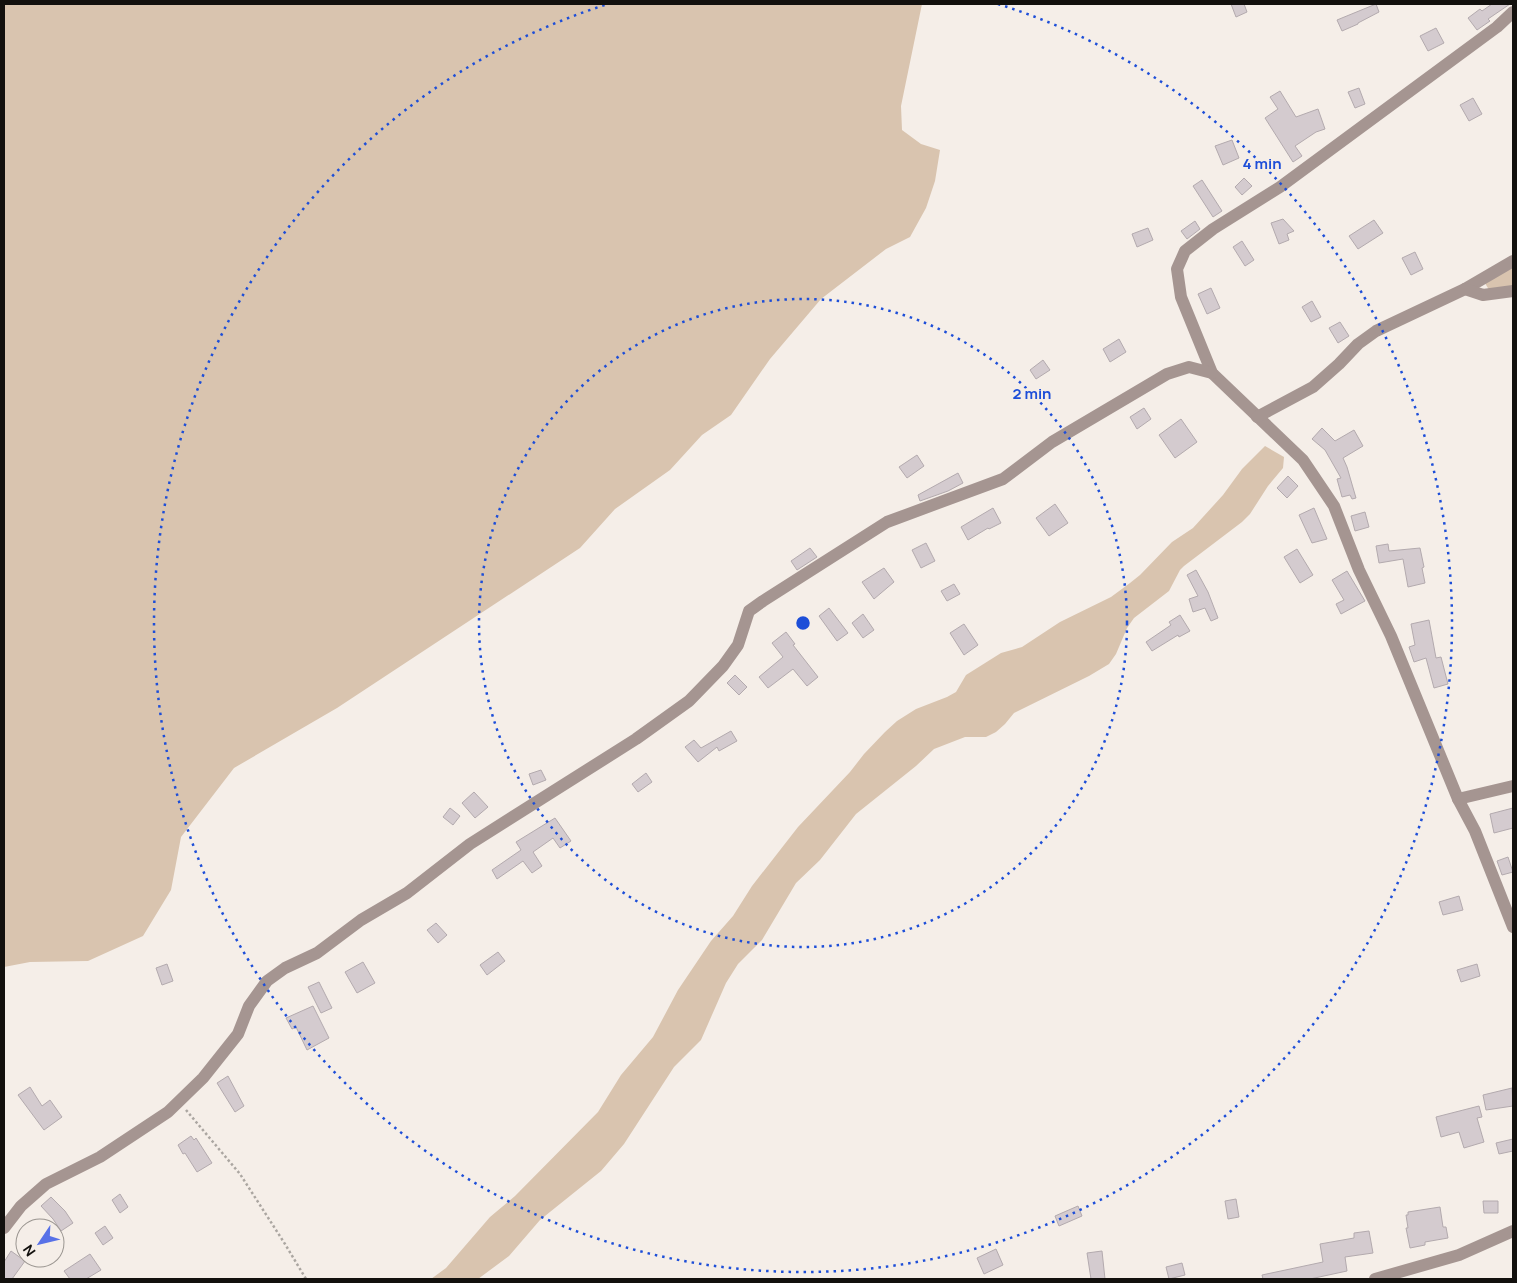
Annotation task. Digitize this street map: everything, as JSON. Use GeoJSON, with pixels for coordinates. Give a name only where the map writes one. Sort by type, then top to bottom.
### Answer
{"type":"FeatureCollection","features":[{"type":"Feature","properties":{"kind":"street"},"geometry":{"type":"LineString","coordinates":[[1513,12],[1497,27],[1280,187],[1213,229],[1185,251],[1177,268],[1181,297],[1212,373],[1304,460],[1334,506],[1359,570],[1391,636],[1458,799],[1475,831],[1513,927]]}},
{"type":"Feature","properties":{"kind":"street"},"geometry":{"type":"LineString","coordinates":[[1257,417],[1313,387],[1358,344],[1376,331],[1465,289],[1513,261]]}},
{"type":"Feature","properties":{"kind":"street"},"geometry":{"type":"LineString","coordinates":[[1465,289],[1483,295],[1513,290]]}},
{"type":"Feature","properties":{"kind":"street"},"geometry":{"type":"LineString","coordinates":[[4,1228],[21,1206],[46,1184],[100,1157],[168,1112],[203,1078],[238,1034],[249,1006],[267,982],[285,968],[317,953],[361,920],[406,893],[470,844],[636,739],[688,701],[723,666],[738,645],[749,612],[763,601],[887,522],[1003,479],[1052,442],[1167,374],[1189,367],[1212,373]]}},
{"type":"Feature","properties":{"kind":"street"},"geometry":{"type":"LineString","coordinates":[[1458,799],[1513,786]]}},
{"type":"Feature","properties":{"kind":"street"},"geometry":{"type":"LineString","coordinates":[[1375,1279],[1459,1255],[1513,1231]]}},
{"type":"Feature","properties":{"kind":"path"},"geometry":{"type":"LineString","coordinates":[[179,1101],[240,1174],[306,1279]]}},
{"type":"Feature","properties":{"kind":"shaded area"},"geometry":{"type":"Polygon","coordinates":[[[4,4],[922,4],[901,106],[902,130],[921,144],[940,150],[935,181],[926,208],[910,237],[886,249],[821,299],[770,359],[731,415],[702,435],[670,470],[615,509],[580,548],[337,708],[234,768],[181,837],[171,890],[143,936],[88,961],[30,962],[4,967],[4,4]]]}},
{"type":"Feature","properties":{"kind":"shaded area"},"geometry":{"type":"Polygon","coordinates":[[[1513,267],[1513,287],[1489,290],[1485,283],[1513,267]]]}},
{"type":"Feature","properties":{"kind":"shaded area"},"geometry":{"type":"Polygon","coordinates":[[[1265,446],[1284,457],[1283,468],[1268,486],[1250,514],[1184,566],[1169,591],[1134,618],[1109,664],[1014,713],[996,732],[986,737],[965,737],[934,749],[916,766],[856,814],[820,860],[796,883],[762,940],[738,964],[726,983],[701,1040],[674,1067],[624,1144],[601,1171],[540,1220],[509,1256],[478,1279],[431,1279],[446,1268],[490,1217],[515,1196],[598,1112],[621,1075],[653,1037],[678,990],[711,941],[733,916],[752,886],[798,827],[885,732],[897,721],[916,709],[956,692],[966,675],[1001,653],[1022,647],[1060,622],[1111,597],[1130,583],[1172,542],[1193,528],[1223,495],[1242,469],[1265,446]]]}},
{"type":"Feature","properties":{"kind":"building"},"geometry":{"type":"Polygon","coordinates":[[[1231,4],[1244,4],[1247,12],[1236,17],[1231,4]]]}},
{"type":"Feature","properties":{"kind":"building"},"geometry":{"type":"Polygon","coordinates":[[[1376,4],[1379,12],[1342,31],[1337,20],[1376,4]]]}},
{"type":"Feature","properties":{"kind":"building"},"geometry":{"type":"Polygon","coordinates":[[[1492,4],[1510,4],[1488,19],[1490,21],[1477,30],[1468,18],[1480,9],[1482,11],[1492,4]]]}},
{"type":"Feature","properties":{"kind":"building"},"geometry":{"type":"Polygon","coordinates":[[[1436,28],[1444,43],[1428,51],[1420,36],[1436,28]]]}},
{"type":"Feature","properties":{"kind":"building"},"geometry":{"type":"Polygon","coordinates":[[[1359,88],[1365,104],[1355,108],[1348,92],[1359,88]]]}},
{"type":"Feature","properties":{"kind":"building"},"geometry":{"type":"Polygon","coordinates":[[[1280,91],[1296,117],[1318,109],[1325,129],[1316,132],[1295,146],[1302,156],[1293,162],[1265,118],[1278,109],[1270,97],[1280,91]]]}},
{"type":"Feature","properties":{"kind":"building"},"geometry":{"type":"Polygon","coordinates":[[[1473,98],[1482,114],[1469,121],[1460,105],[1473,98]]]}},
{"type":"Feature","properties":{"kind":"building"},"geometry":{"type":"Polygon","coordinates":[[[1232,140],[1239,158],[1223,165],[1215,146],[1232,140]]]}},
{"type":"Feature","properties":{"kind":"building"},"geometry":{"type":"Polygon","coordinates":[[[1244,178],[1252,186],[1242,195],[1235,187],[1244,178]]]}},
{"type":"Feature","properties":{"kind":"building"},"geometry":{"type":"Polygon","coordinates":[[[1202,180],[1222,211],[1213,217],[1193,186],[1202,180]]]}},
{"type":"Feature","properties":{"kind":"building"},"geometry":{"type":"Polygon","coordinates":[[[1283,219],[1294,231],[1287,234],[1289,240],[1279,244],[1271,223],[1283,219]]]}},
{"type":"Feature","properties":{"kind":"building"},"geometry":{"type":"Polygon","coordinates":[[[1374,220],[1383,233],[1358,249],[1349,236],[1374,220]]]}},
{"type":"Feature","properties":{"kind":"building"},"geometry":{"type":"Polygon","coordinates":[[[1195,221],[1200,229],[1187,239],[1181,231],[1195,221]]]}},
{"type":"Feature","properties":{"kind":"building"},"geometry":{"type":"Polygon","coordinates":[[[1148,228],[1153,240],[1137,247],[1132,234],[1148,228]]]}},
{"type":"Feature","properties":{"kind":"building"},"geometry":{"type":"Polygon","coordinates":[[[1242,241],[1254,260],[1245,266],[1233,247],[1242,241]]]}},
{"type":"Feature","properties":{"kind":"building"},"geometry":{"type":"Polygon","coordinates":[[[1415,252],[1423,269],[1411,275],[1402,258],[1415,252]]]}},
{"type":"Feature","properties":{"kind":"building"},"geometry":{"type":"Polygon","coordinates":[[[1211,288],[1220,308],[1207,314],[1198,294],[1211,288]]]}},
{"type":"Feature","properties":{"kind":"building"},"geometry":{"type":"Polygon","coordinates":[[[1312,301],[1321,317],[1311,322],[1302,307],[1312,301]]]}},
{"type":"Feature","properties":{"kind":"building"},"geometry":{"type":"Polygon","coordinates":[[[1340,322],[1349,336],[1338,343],[1329,328],[1340,322]]]}},
{"type":"Feature","properties":{"kind":"building"},"geometry":{"type":"Polygon","coordinates":[[[1119,339],[1126,352],[1110,362],[1103,349],[1119,339]]]}},
{"type":"Feature","properties":{"kind":"building"},"geometry":{"type":"Polygon","coordinates":[[[1043,360],[1050,370],[1036,379],[1030,370],[1043,360]]]}},
{"type":"Feature","properties":{"kind":"building"},"geometry":{"type":"Polygon","coordinates":[[[1144,408],[1151,419],[1137,429],[1130,417],[1144,408]]]}},
{"type":"Feature","properties":{"kind":"building"},"geometry":{"type":"Polygon","coordinates":[[[1181,419],[1197,442],[1175,458],[1159,435],[1181,419]]]}},
{"type":"Feature","properties":{"kind":"building"},"geometry":{"type":"Polygon","coordinates":[[[1322,428],[1335,441],[1354,430],[1363,446],[1343,458],[1356,498],[1352,499],[1350,495],[1342,497],[1337,479],[1341,478],[1325,450],[1312,439],[1322,428]]]}},
{"type":"Feature","properties":{"kind":"building"},"geometry":{"type":"Polygon","coordinates":[[[917,455],[924,466],[907,478],[899,467],[917,455]]]}},
{"type":"Feature","properties":{"kind":"building"},"geometry":{"type":"Polygon","coordinates":[[[958,473],[963,483],[948,491],[920,501],[918,495],[958,473]]]}},
{"type":"Feature","properties":{"kind":"building"},"geometry":{"type":"Polygon","coordinates":[[[1288,476],[1298,486],[1287,498],[1277,488],[1288,476]]]}},
{"type":"Feature","properties":{"kind":"building"},"geometry":{"type":"Polygon","coordinates":[[[1055,504],[1068,523],[1049,536],[1036,518],[1055,504]]]}},
{"type":"Feature","properties":{"kind":"building"},"geometry":{"type":"Polygon","coordinates":[[[993,508],[1001,523],[988,528],[968,540],[961,527],[993,508]]]}},
{"type":"Feature","properties":{"kind":"building"},"geometry":{"type":"Polygon","coordinates":[[[1314,508],[1327,539],[1312,543],[1299,515],[1314,508]]]}},
{"type":"Feature","properties":{"kind":"building"},"geometry":{"type":"Polygon","coordinates":[[[1365,512],[1369,527],[1355,531],[1351,516],[1365,512]]]}},
{"type":"Feature","properties":{"kind":"building"},"geometry":{"type":"Polygon","coordinates":[[[926,543],[935,561],[921,568],[912,550],[926,543]]]}},
{"type":"Feature","properties":{"kind":"building"},"geometry":{"type":"Polygon","coordinates":[[[1388,544],[1389,551],[1420,548],[1425,583],[1408,587],[1403,559],[1379,563],[1376,546],[1388,544]]]}},
{"type":"Feature","properties":{"kind":"building"},"geometry":{"type":"Polygon","coordinates":[[[810,548],[817,557],[797,570],[791,561],[810,548]]]}},
{"type":"Feature","properties":{"kind":"building"},"geometry":{"type":"Polygon","coordinates":[[[1297,549],[1313,575],[1300,583],[1284,557],[1297,549]]]}},
{"type":"Feature","properties":{"kind":"building"},"geometry":{"type":"Polygon","coordinates":[[[884,568],[894,582],[874,599],[862,582],[884,568]]]}},
{"type":"Feature","properties":{"kind":"building"},"geometry":{"type":"Polygon","coordinates":[[[1196,570],[1208,592],[1218,618],[1211,621],[1205,608],[1193,612],[1189,599],[1198,596],[1187,575],[1196,570]]]}},
{"type":"Feature","properties":{"kind":"building"},"geometry":{"type":"Polygon","coordinates":[[[1347,571],[1365,601],[1341,614],[1336,604],[1344,600],[1332,580],[1347,571]]]}},
{"type":"Feature","properties":{"kind":"building"},"geometry":{"type":"Polygon","coordinates":[[[954,584],[960,594],[947,601],[941,591],[954,584]]]}},
{"type":"Feature","properties":{"kind":"building"},"geometry":{"type":"Polygon","coordinates":[[[829,608],[848,633],[837,641],[819,616],[829,608]]]}},
{"type":"Feature","properties":{"kind":"building"},"geometry":{"type":"Polygon","coordinates":[[[863,614],[874,630],[863,638],[852,623],[863,614]]]}},
{"type":"Feature","properties":{"kind":"building"},"geometry":{"type":"Polygon","coordinates":[[[1180,615],[1190,631],[1179,637],[1178,635],[1152,651],[1146,642],[1171,625],[1169,622],[1180,615]]]}},
{"type":"Feature","properties":{"kind":"building"},"geometry":{"type":"Polygon","coordinates":[[[1429,620],[1436,658],[1441,657],[1448,684],[1434,688],[1426,658],[1414,662],[1409,647],[1415,645],[1411,624],[1429,620]]]}},
{"type":"Feature","properties":{"kind":"building"},"geometry":{"type":"Polygon","coordinates":[[[964,624],[978,645],[964,655],[950,633],[964,624]]]}},
{"type":"Feature","properties":{"kind":"building"},"geometry":{"type":"Polygon","coordinates":[[[786,632],[795,644],[793,645],[818,677],[807,686],[793,669],[768,688],[759,677],[783,657],[772,643],[786,632]]]}},
{"type":"Feature","properties":{"kind":"building"},"geometry":{"type":"Polygon","coordinates":[[[735,675],[747,687],[739,695],[727,683],[735,675]]]}},
{"type":"Feature","properties":{"kind":"building"},"geometry":{"type":"Polygon","coordinates":[[[731,731],[737,741],[719,751],[717,747],[698,762],[685,747],[694,740],[701,748],[731,731]]]}},
{"type":"Feature","properties":{"kind":"building"},"geometry":{"type":"Polygon","coordinates":[[[541,770],[546,780],[533,785],[529,774],[541,770]]]}},
{"type":"Feature","properties":{"kind":"building"},"geometry":{"type":"Polygon","coordinates":[[[646,773],[652,782],[638,792],[632,784],[646,773]]]}},
{"type":"Feature","properties":{"kind":"building"},"geometry":{"type":"Polygon","coordinates":[[[474,792],[488,807],[475,818],[462,803],[474,792]]]}},
{"type":"Feature","properties":{"kind":"building"},"geometry":{"type":"Polygon","coordinates":[[[450,808],[460,816],[453,825],[443,817],[450,808]]]}},
{"type":"Feature","properties":{"kind":"building"},"geometry":{"type":"Polygon","coordinates":[[[1513,808],[1513,828],[1494,833],[1490,814],[1513,808]]]}},
{"type":"Feature","properties":{"kind":"building"},"geometry":{"type":"Polygon","coordinates":[[[555,818],[571,841],[560,848],[553,838],[533,852],[542,866],[532,873],[523,861],[497,879],[492,870],[521,850],[516,842],[555,818]]]}},
{"type":"Feature","properties":{"kind":"building"},"geometry":{"type":"Polygon","coordinates":[[[1508,857],[1513,872],[1502,875],[1497,861],[1508,857]]]}},
{"type":"Feature","properties":{"kind":"building"},"geometry":{"type":"Polygon","coordinates":[[[1459,896],[1463,910],[1443,915],[1439,902],[1459,896]]]}},
{"type":"Feature","properties":{"kind":"building"},"geometry":{"type":"Polygon","coordinates":[[[436,923],[447,935],[438,943],[427,930],[436,923]]]}},
{"type":"Feature","properties":{"kind":"building"},"geometry":{"type":"Polygon","coordinates":[[[498,952],[505,961],[487,975],[480,965],[498,952]]]}},
{"type":"Feature","properties":{"kind":"building"},"geometry":{"type":"Polygon","coordinates":[[[363,962],[375,983],[357,993],[345,972],[363,962]]]}},
{"type":"Feature","properties":{"kind":"building"},"geometry":{"type":"Polygon","coordinates":[[[167,964],[173,981],[162,985],[156,968],[167,964]]]}},
{"type":"Feature","properties":{"kind":"building"},"geometry":{"type":"Polygon","coordinates":[[[1477,964],[1480,976],[1461,982],[1457,970],[1477,964]]]}},
{"type":"Feature","properties":{"kind":"building"},"geometry":{"type":"Polygon","coordinates":[[[319,982],[332,1008],[321,1013],[308,987],[319,982]]]}},
{"type":"Feature","properties":{"kind":"building"},"geometry":{"type":"Polygon","coordinates":[[[313,1006],[329,1038],[307,1050],[296,1027],[292,1029],[286,1018],[313,1006]]]}},
{"type":"Feature","properties":{"kind":"building"},"geometry":{"type":"Polygon","coordinates":[[[228,1076],[244,1106],[235,1112],[217,1083],[228,1076]]]}},
{"type":"Feature","properties":{"kind":"building"},"geometry":{"type":"Polygon","coordinates":[[[30,1087],[42,1106],[50,1100],[62,1117],[44,1130],[18,1095],[30,1087]]]}},
{"type":"Feature","properties":{"kind":"building"},"geometry":{"type":"Polygon","coordinates":[[[1512,1088],[1513,1106],[1486,1110],[1483,1095],[1512,1088]]]}},
{"type":"Feature","properties":{"kind":"building"},"geometry":{"type":"Polygon","coordinates":[[[1479,1106],[1482,1117],[1477,1118],[1484,1142],[1464,1148],[1459,1132],[1441,1137],[1436,1117],[1479,1106]]]}},
{"type":"Feature","properties":{"kind":"building"},"geometry":{"type":"Polygon","coordinates":[[[191,1136],[194,1140],[196,1138],[212,1163],[197,1172],[178,1145],[191,1136]]]}},
{"type":"Feature","properties":{"kind":"building"},"geometry":{"type":"Polygon","coordinates":[[[1513,1139],[1513,1151],[1499,1154],[1496,1143],[1513,1139]]]}},
{"type":"Feature","properties":{"kind":"building"},"geometry":{"type":"Polygon","coordinates":[[[120,1194],[128,1207],[120,1213],[112,1200],[120,1194]]]}},
{"type":"Feature","properties":{"kind":"building"},"geometry":{"type":"Polygon","coordinates":[[[51,1197],[65,1211],[73,1223],[65,1228],[65,1218],[52,1218],[41,1206],[51,1197]]]}},
{"type":"Feature","properties":{"kind":"building"},"geometry":{"type":"Polygon","coordinates":[[[1236,1199],[1239,1217],[1228,1219],[1225,1201],[1236,1199]]]}},
{"type":"Feature","properties":{"kind":"building"},"geometry":{"type":"Polygon","coordinates":[[[1483,1201],[1498,1201],[1498,1213],[1484,1213],[1483,1201]]]}},
{"type":"Feature","properties":{"kind":"building"},"geometry":{"type":"Polygon","coordinates":[[[1078,1206],[1082,1216],[1059,1226],[1055,1216],[1078,1206]]]}},
{"type":"Feature","properties":{"kind":"building"},"geometry":{"type":"Polygon","coordinates":[[[1440,1207],[1443,1227],[1446,1227],[1448,1238],[1425,1242],[1425,1245],[1410,1248],[1406,1228],[1408,1228],[1406,1215],[1408,1215],[1408,1212],[1440,1207]]]}},
{"type":"Feature","properties":{"kind":"building"},"geometry":{"type":"Polygon","coordinates":[[[105,1226],[113,1238],[103,1245],[95,1233],[105,1226]]]}},
{"type":"Feature","properties":{"kind":"building"},"geometry":{"type":"Polygon","coordinates":[[[1369,1231],[1373,1253],[1345,1257],[1347,1271],[1310,1279],[1263,1279],[1262,1275],[1323,1262],[1320,1244],[1354,1238],[1354,1233],[1369,1231]]]}},
{"type":"Feature","properties":{"kind":"building"},"geometry":{"type":"Polygon","coordinates":[[[996,1249],[1003,1265],[984,1274],[977,1258],[996,1249]]]}},
{"type":"Feature","properties":{"kind":"building"},"geometry":{"type":"Polygon","coordinates":[[[11,1251],[15,1254],[15,1268],[20,1268],[12,1279],[4,1279],[4,1262],[11,1251]]]}},
{"type":"Feature","properties":{"kind":"building"},"geometry":{"type":"Polygon","coordinates":[[[1102,1251],[1105,1279],[1091,1279],[1087,1253],[1102,1251]]]}},
{"type":"Feature","properties":{"kind":"building"},"geometry":{"type":"Polygon","coordinates":[[[90,1254],[101,1270],[86,1279],[70,1279],[64,1271],[90,1254]]]}},
{"type":"Feature","properties":{"kind":"building"},"geometry":{"type":"Polygon","coordinates":[[[1182,1263],[1185,1275],[1169,1279],[1166,1267],[1182,1263]]]}}]}
